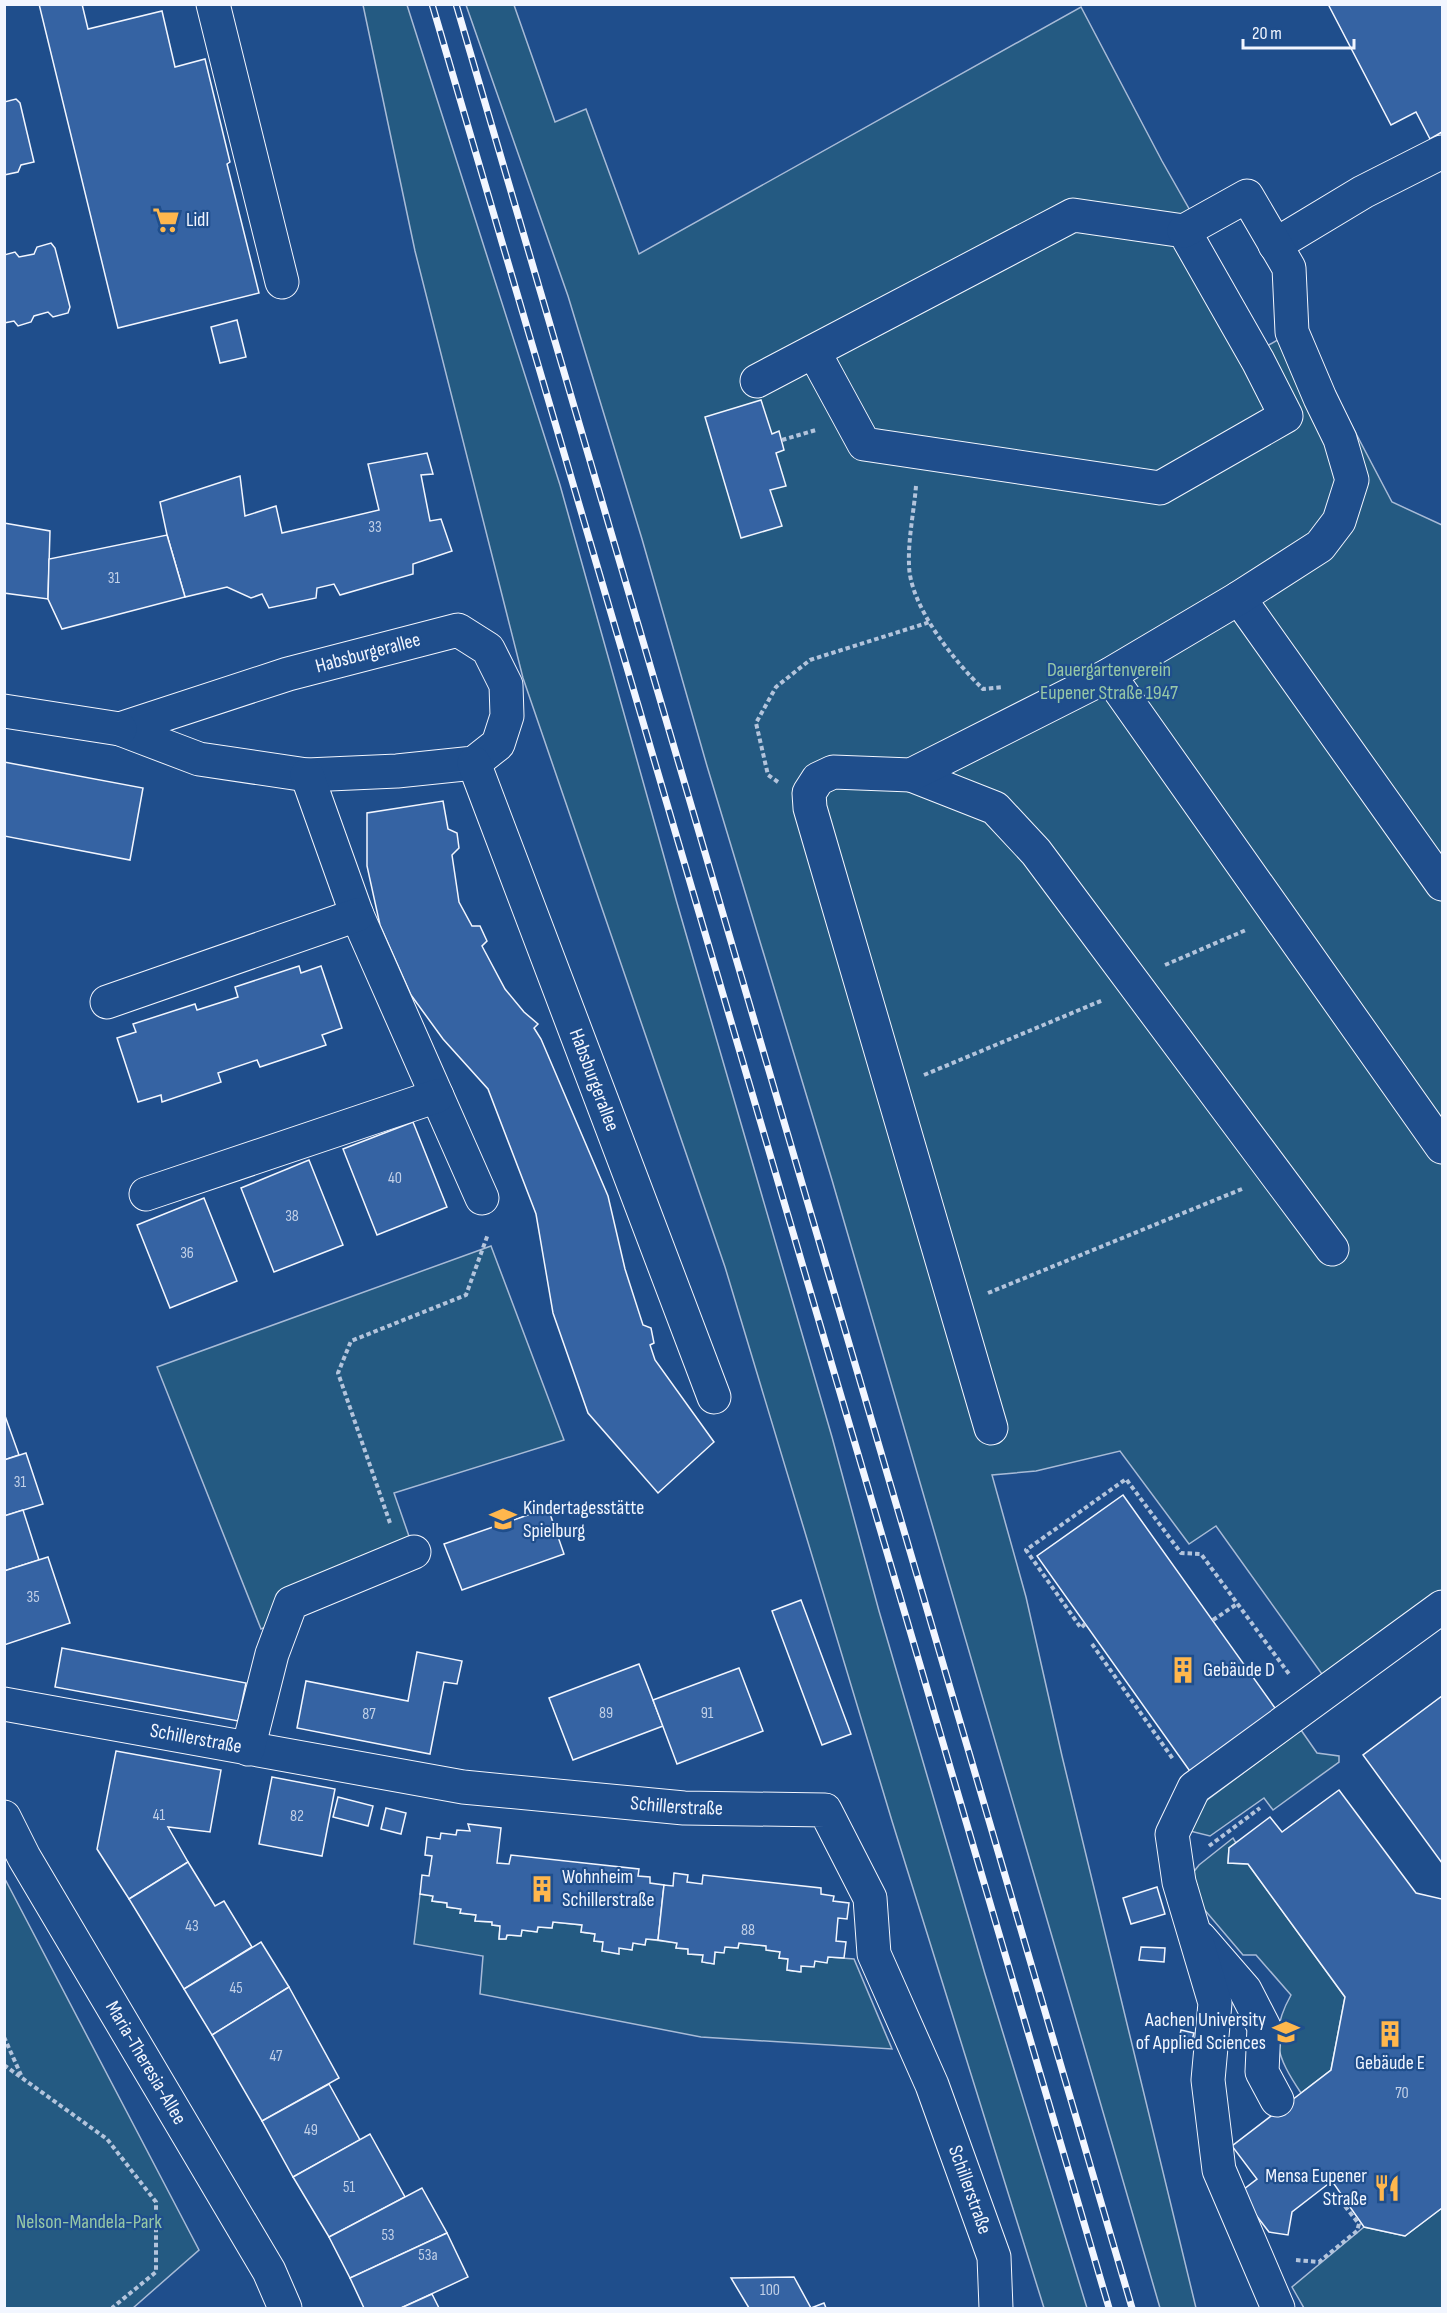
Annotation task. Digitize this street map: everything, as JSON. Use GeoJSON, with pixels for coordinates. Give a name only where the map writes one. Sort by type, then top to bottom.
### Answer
{"type":"FeatureCollection","features":[{"type":"Feature","properties":{"kind":"street"},"geometry":{"type":"LineString","coordinates":[[213,4],[282,282]]}},
{"type":"Feature","properties":{"kind":"street"},"geometry":{"type":"LineString","coordinates":[[1275,244],[1363,192],[1443,152]]}},
{"type":"Feature","properties":{"kind":"street"},"geometry":{"type":"LineString","coordinates":[[757,381],[1073,215],[1184,231],[1247,196],[1289,268],[1292,332],[1340,439],[1352,480],[1339,521],[1320,546],[1239,598],[1109,675],[911,776]]}},
{"type":"Feature","properties":{"kind":"street"},"geometry":{"type":"LineString","coordinates":[[814,352],[864,444],[1160,488],[1286,416],[1184,231]]}},
{"type":"Feature","properties":{"kind":"street"},"geometry":{"type":"LineString","coordinates":[[1239,598],[1443,884]]}},
{"type":"Feature","properties":{"kind":"street","name":"Habsburgerallee"},"geometry":{"type":"LineString","coordinates":[[4,711],[120,729],[199,759],[308,775],[397,771],[474,763],[498,744],[507,716],[506,685],[488,649],[458,630],[288,674],[120,729]]}},
{"type":"Feature","properties":{"kind":"street"},"geometry":{"type":"LineString","coordinates":[[1109,675],[1443,1147]]}},
{"type":"Feature","properties":{"kind":"street","name":"Habsburgerallee"},"geometry":{"type":"LineString","coordinates":[[474,763],[714,1397]]}},
{"type":"Feature","properties":{"kind":"street"},"geometry":{"type":"LineString","coordinates":[[991,1428],[890,1089],[810,808],[809,793],[818,779],[833,772],[911,776],[995,808],[1036,852],[1332,1249]]}},
{"type":"Feature","properties":{"kind":"street"},"geometry":{"type":"LineString","coordinates":[[308,775],[357,915],[482,1198]]}},
{"type":"Feature","properties":{"kind":"street"},"geometry":{"type":"LineString","coordinates":[[107,1002],[357,915]]}},
{"type":"Feature","properties":{"kind":"street"},"geometry":{"type":"LineString","coordinates":[[146,1194],[438,1096]]}},
{"type":"Feature","properties":{"kind":"street"},"geometry":{"type":"LineString","coordinates":[[248,1749],[272,1654],[291,1603],[414,1552]]}},
{"type":"Feature","properties":{"kind":"street"},"geometry":{"type":"LineString","coordinates":[[1272,2294],[1219,2170],[1208,2080],[1215,2003],[1177,1870],[1172,1834],[1194,1788],[1443,1607]]}},
{"type":"Feature","properties":{"kind":"street","name":"Schillerstraße"},"geometry":{"type":"LineString","coordinates":[[4,1704],[463,1787],[684,1808],[825,1810],[870,1898],[874,1954],[932,2085],[994,2257],[996,2308]]}},
{"type":"Feature","properties":{"kind":"street","name":"Maria-Theresia-Allee"},"geometry":{"type":"LineString","coordinates":[[4,1817],[24,1857],[269,2271],[285,2308]]}},
{"type":"Feature","properties":{"kind":"street"},"geometry":{"type":"LineString","coordinates":[[1193,1931],[1245,1990],[1264,2027],[1262,2072],[1277,2100]]}},
{"type":"Feature","properties":{"kind":"path"},"geometry":{"type":"LineString","coordinates":[[920,452],[909,564],[912,590],[920,608],[967,674]]}},
{"type":"Feature","properties":{"kind":"path"},"geometry":{"type":"LineString","coordinates":[[768,775],[756,723],[776,687],[810,660],[930,622]]}},
{"type":"Feature","properties":{"kind":"path"},"geometry":{"type":"LineString","coordinates":[[890,1089],[1134,983],[1279,916]]}},
{"type":"Feature","properties":{"kind":"path"},"geometry":{"type":"LineString","coordinates":[[954,1306],[1277,1175]]}},
{"type":"Feature","properties":{"kind":"path"},"geometry":{"type":"LineString","coordinates":[[392,1528],[338,1373],[351,1341],[466,1295],[491,1226],[482,1198]]}},
{"type":"Feature","properties":{"kind":"path"},"geometry":{"type":"LineString","coordinates":[[1085,1624],[1081,1628],[1026,1550],[1126,1479],[1181,1553],[1201,1554],[1311,1704]]}},
{"type":"Feature","properties":{"kind":"path"},"geometry":{"type":"LineString","coordinates":[[1213,1620],[1238,1604]]}},
{"type":"Feature","properties":{"kind":"path"},"geometry":{"type":"LineString","coordinates":[[1092,1644],[1194,1788]]}},
{"type":"Feature","properties":{"kind":"path"},"geometry":{"type":"LineString","coordinates":[[1177,1870],[1260,1808]]}},
{"type":"Feature","properties":{"kind":"path"},"geometry":{"type":"LineString","coordinates":[[4,2037],[22,2077]]}},
{"type":"Feature","properties":{"kind":"path"},"geometry":{"type":"LineString","coordinates":[[4,2064],[107,2139],[156,2202],[156,2272],[112,2308]]}},
{"type":"Feature","properties":{"kind":"path"},"geometry":{"type":"LineString","coordinates":[[1272,2294],[1296,2260],[1319,2262],[1357,2231],[1359,2224],[1337,2196]]}},
{"type":"Feature","properties":{"kind":"green space"},"geometry":{"type":"Polygon","coordinates":[[[363,5],[407,5],[560,485],[677,903],[832,1437],[879,1611],[985,1974],[1087,2308],[1044,2308],[892,1821],[725,1267],[523,678],[415,251],[363,5]]]}},
{"type":"Feature","properties":{"kind":"green space","name":"Dauergartenverein Eupener Straße 1947"},"geometry":{"type":"Polygon","coordinates":[[[466,5],[514,5],[555,122],[586,109],[639,254],[1081,7],[1162,161],[1267,346],[1300,327],[1392,502],[1442,525],[1442,1592],[1324,1677],[1216,1526],[1189,1544],[1120,1451],[1036,1471],[992,1475],[1026,1597],[1062,1756],[1196,2308],[1160,2308],[832,1180],[707,766],[642,539],[568,296],[466,5]]]}},
{"type":"Feature","properties":{"kind":"green space"},"geometry":{"type":"Polygon","coordinates":[[[491,1246],[564,1440],[394,1493],[419,1565],[261,1629],[157,1367],[491,1246]]]}},
{"type":"Feature","properties":{"kind":"green space"},"geometry":{"type":"Polygon","coordinates":[[[1301,1730],[1317,1753],[1339,1756],[1339,1762],[1273,1810],[1264,1798],[1210,1836],[1190,1831],[1201,1806],[1207,1800],[1301,1730]]]}},
{"type":"Feature","properties":{"kind":"green space"},"geometry":{"type":"Polygon","coordinates":[[[1233,1838],[1236,1843],[1229,1848],[1228,1863],[1248,1864],[1345,1997],[1331,2070],[1301,2093],[1286,2068],[1278,2046],[1279,2023],[1291,1995],[1256,1955],[1243,1955],[1197,1901],[1192,1874],[1199,1865],[1233,1838]]]}},
{"type":"Feature","properties":{"kind":"green space","name":"Nelson-Mandela-Park"},"geometry":{"type":"Polygon","coordinates":[[[5,1879],[199,2250],[133,2308],[5,2308],[5,1879]]]}},
{"type":"Feature","properties":{"kind":"green space"},"geometry":{"type":"Polygon","coordinates":[[[420,1894],[433,1896],[432,1901],[447,1903],[447,1907],[461,1909],[460,1913],[476,1915],[475,1921],[492,1922],[492,1925],[500,1926],[499,1939],[506,1939],[507,1935],[521,1936],[522,1930],[537,1932],[538,1927],[552,1928],[553,1922],[582,1925],[581,1932],[595,1934],[594,1941],[603,1942],[602,1951],[618,1953],[619,1948],[632,1950],[633,1943],[645,1945],[646,1939],[677,1943],[676,1948],[688,1949],[688,1954],[703,1955],[702,1962],[714,1964],[715,1952],[725,1947],[738,1948],[739,1943],[766,1946],[780,1952],[779,1958],[788,1959],[787,1970],[800,1972],[801,1966],[815,1961],[827,1962],[828,1957],[854,1959],[892,2049],[701,2037],[480,1994],[483,1956],[414,1944],[420,1894]]]}},
{"type":"Feature","properties":{"kind":"green space"},"geometry":{"type":"Polygon","coordinates":[[[1442,2208],[1442,2308],[1304,2308],[1292,2287],[1364,2227],[1405,2236],[1442,2208]]]}},
{"type":"Feature","properties":{"kind":"building","name":"Lidl"},"geometry":{"type":"Polygon","coordinates":[[[39,4],[82,4],[88,29],[162,11],[175,67],[205,59],[230,162],[227,164],[259,293],[118,328],[39,4]]]}},
{"type":"Feature","properties":{"kind":"building"},"geometry":{"type":"Polygon","coordinates":[[[1328,4],[1442,4],[1442,132],[1430,139],[1416,112],[1391,125],[1328,4]]]}},
{"type":"Feature","properties":{"kind":"building"},"geometry":{"type":"Polygon","coordinates":[[[16,99],[20,103],[34,162],[21,165],[18,172],[4,175],[4,102],[16,99]]]}},
{"type":"Feature","properties":{"kind":"building"},"geometry":{"type":"Polygon","coordinates":[[[51,243],[55,248],[70,307],[68,313],[53,317],[48,312],[34,316],[31,322],[18,326],[14,321],[4,323],[4,255],[15,252],[19,257],[34,254],[37,247],[51,243]]]}},
{"type":"Feature","properties":{"kind":"building"},"geometry":{"type":"Polygon","coordinates":[[[237,320],[246,357],[220,363],[211,327],[237,320]]]}},
{"type":"Feature","properties":{"kind":"building"},"geometry":{"type":"Polygon","coordinates":[[[761,400],[772,434],[779,431],[784,450],[776,453],[786,486],[770,490],[782,526],[741,538],[705,417],[761,400]]]}},
{"type":"Feature","properties":{"kind":"building"},"geometry":{"type":"Polygon","coordinates":[[[427,453],[433,474],[421,475],[430,521],[441,519],[452,551],[413,564],[413,574],[340,595],[334,584],[317,588],[316,598],[269,608],[262,594],[251,598],[227,587],[185,597],[160,502],[240,476],[245,516],[276,506],[282,533],[379,510],[368,464],[427,453]]]}},
{"type":"Feature","properties":{"kind":"building"},"geometry":{"type":"Polygon","coordinates":[[[4,523],[50,531],[48,599],[4,593],[4,523]]]}},
{"type":"Feature","properties":{"kind":"building"},"geometry":{"type":"Polygon","coordinates":[[[167,535],[185,597],[62,629],[48,599],[49,559],[167,535]]]}},
{"type":"Feature","properties":{"kind":"building"},"geometry":{"type":"Polygon","coordinates":[[[4,762],[143,788],[130,860],[4,836],[4,762]]]}},
{"type":"Feature","properties":{"kind":"building"},"geometry":{"type":"Polygon","coordinates":[[[443,801],[448,829],[457,833],[459,848],[452,855],[459,902],[472,926],[480,926],[487,941],[482,946],[505,989],[524,1012],[538,1024],[534,1028],[541,1039],[608,1196],[625,1269],[643,1325],[651,1328],[654,1343],[650,1345],[655,1360],[714,1442],[658,1493],[588,1413],[553,1313],[536,1214],[488,1089],[443,1039],[411,995],[380,925],[367,866],[367,813],[443,801]]]}},
{"type":"Feature","properties":{"kind":"building"},"geometry":{"type":"Polygon","coordinates":[[[299,966],[301,973],[321,966],[342,1028],[322,1035],[326,1045],[260,1067],[257,1060],[218,1073],[221,1082],[162,1102],[161,1095],[138,1102],[117,1038],[136,1032],[133,1024],[195,1004],[197,1010],[238,997],[235,987],[299,966]]]}},
{"type":"Feature","properties":{"kind":"building"},"geometry":{"type":"Polygon","coordinates":[[[413,1122],[447,1207],[377,1235],[343,1149],[413,1122]]]}},
{"type":"Feature","properties":{"kind":"building"},"geometry":{"type":"Polygon","coordinates":[[[309,1160],[343,1245],[274,1272],[241,1188],[309,1160]]]}},
{"type":"Feature","properties":{"kind":"building"},"geometry":{"type":"Polygon","coordinates":[[[204,1198],[237,1281],[170,1308],[137,1225],[204,1198]]]}},
{"type":"Feature","properties":{"kind":"building"},"geometry":{"type":"Polygon","coordinates":[[[4,1413],[19,1455],[4,1460],[4,1413]]]}},
{"type":"Feature","properties":{"kind":"building"},"geometry":{"type":"Polygon","coordinates":[[[26,1453],[43,1504],[4,1516],[4,1460],[26,1453]]]}},
{"type":"Feature","properties":{"kind":"building","name":"Gebäude D"},"geometry":{"type":"Polygon","coordinates":[[[1123,1495],[1280,1715],[1194,1777],[1037,1556],[1123,1495]]]}},
{"type":"Feature","properties":{"kind":"building"},"geometry":{"type":"Polygon","coordinates":[[[548,1508],[564,1554],[462,1590],[444,1544],[548,1508]]]}},
{"type":"Feature","properties":{"kind":"building"},"geometry":{"type":"Polygon","coordinates":[[[23,1510],[39,1560],[4,1571],[4,1516],[23,1510]]]}},
{"type":"Feature","properties":{"kind":"building"},"geometry":{"type":"Polygon","coordinates":[[[48,1557],[70,1623],[4,1645],[4,1571],[48,1557]]]}},
{"type":"Feature","properties":{"kind":"building"},"geometry":{"type":"Polygon","coordinates":[[[801,1600],[851,1734],[822,1745],[772,1611],[801,1600]]]}},
{"type":"Feature","properties":{"kind":"building"},"geometry":{"type":"Polygon","coordinates":[[[62,1648],[246,1683],[238,1721],[55,1687],[62,1648]]]}},
{"type":"Feature","properties":{"kind":"building"},"geometry":{"type":"Polygon","coordinates":[[[417,1652],[462,1661],[457,1684],[444,1682],[430,1754],[297,1728],[306,1681],[408,1701],[417,1652]]]}},
{"type":"Feature","properties":{"kind":"building"},"geometry":{"type":"Polygon","coordinates":[[[639,1664],[663,1726],[573,1760],[549,1698],[639,1664]]]}},
{"type":"Feature","properties":{"kind":"building"},"geometry":{"type":"Polygon","coordinates":[[[739,1668],[763,1731],[677,1764],[653,1700],[739,1668]]]}},
{"type":"Feature","properties":{"kind":"building"},"geometry":{"type":"Polygon","coordinates":[[[1442,1696],[1442,1863],[1363,1755],[1442,1696]]]}},
{"type":"Feature","properties":{"kind":"building"},"geometry":{"type":"Polygon","coordinates":[[[116,1751],[221,1770],[210,1832],[168,1827],[188,1862],[129,1899],[97,1849],[116,1751]]]}},
{"type":"Feature","properties":{"kind":"building"},"geometry":{"type":"Polygon","coordinates":[[[272,1777],[335,1789],[322,1856],[259,1844],[272,1777]]]}},
{"type":"Feature","properties":{"kind":"building","name":"Gebäude E"},"geometry":{"type":"Polygon","coordinates":[[[1339,1790],[1416,1893],[1442,1899],[1442,2208],[1405,2236],[1364,2227],[1332,2181],[1292,2212],[1288,2235],[1269,2232],[1239,2193],[1257,2179],[1232,2146],[1331,2070],[1345,1997],[1248,1864],[1228,1863],[1229,1848],[1270,1817],[1282,1832],[1339,1790]]]}},
{"type":"Feature","properties":{"kind":"building"},"geometry":{"type":"Polygon","coordinates":[[[338,1797],[373,1806],[368,1826],[333,1817],[338,1797]]]}},
{"type":"Feature","properties":{"kind":"building"},"geometry":{"type":"Polygon","coordinates":[[[386,1808],[406,1813],[401,1834],[381,1829],[386,1808]]]}},
{"type":"Feature","properties":{"kind":"building","name":"Wohnheim Schillerstraße"},"geometry":{"type":"Polygon","coordinates":[[[468,1824],[501,1828],[497,1863],[509,1864],[511,1855],[639,1869],[638,1876],[650,1877],[650,1883],[664,1885],[658,1940],[646,1939],[645,1945],[633,1943],[632,1950],[619,1948],[619,1954],[602,1951],[603,1942],[594,1941],[595,1934],[581,1932],[582,1925],[553,1922],[552,1928],[538,1927],[537,1932],[522,1930],[521,1936],[507,1935],[506,1939],[499,1939],[500,1926],[492,1925],[492,1922],[475,1921],[476,1915],[460,1913],[461,1909],[447,1907],[447,1903],[432,1901],[433,1896],[420,1894],[422,1875],[429,1876],[432,1856],[425,1855],[427,1837],[440,1839],[441,1833],[456,1835],[457,1830],[470,1831],[468,1824]]]}},
{"type":"Feature","properties":{"kind":"building"},"geometry":{"type":"Polygon","coordinates":[[[188,1862],[215,1906],[224,1901],[252,1947],[184,1989],[129,1899],[188,1862]]]}},
{"type":"Feature","properties":{"kind":"building","name":"Wohnheim Schillerstraße"},"geometry":{"type":"Polygon","coordinates":[[[674,1873],[688,1875],[687,1882],[702,1884],[703,1875],[821,1888],[821,1894],[834,1896],[833,1901],[849,1903],[847,1919],[838,1918],[836,1941],[846,1942],[844,1958],[828,1957],[827,1963],[815,1961],[814,1967],[801,1966],[801,1972],[787,1970],[788,1959],[779,1958],[780,1952],[766,1950],[766,1946],[739,1943],[738,1948],[725,1947],[724,1953],[715,1952],[714,1964],[702,1962],[703,1955],[688,1954],[688,1949],[676,1948],[677,1943],[658,1940],[664,1885],[673,1886],[674,1873]]]}},
{"type":"Feature","properties":{"kind":"building"},"geometry":{"type":"Polygon","coordinates":[[[1157,1887],[1165,1914],[1131,1924],[1123,1898],[1157,1887]]]}},
{"type":"Feature","properties":{"kind":"building"},"geometry":{"type":"Polygon","coordinates":[[[261,1942],[289,1987],[212,2035],[184,1989],[261,1942]]]}},
{"type":"Feature","properties":{"kind":"building"},"geometry":{"type":"Polygon","coordinates":[[[1141,1947],[1165,1948],[1164,1962],[1139,1960],[1141,1947]]]}},
{"type":"Feature","properties":{"kind":"building"},"geometry":{"type":"Polygon","coordinates":[[[289,1987],[339,2078],[262,2121],[212,2035],[289,1987]]]}},
{"type":"Feature","properties":{"kind":"building"},"geometry":{"type":"Polygon","coordinates":[[[1181,2030],[1194,2033],[1190,2047],[1178,2044],[1181,2030]]]}},
{"type":"Feature","properties":{"kind":"building"},"geometry":{"type":"Polygon","coordinates":[[[329,2084],[360,2140],[293,2177],[262,2121],[329,2084]]]}},
{"type":"Feature","properties":{"kind":"building"},"geometry":{"type":"Polygon","coordinates":[[[370,2134],[405,2197],[329,2237],[293,2177],[370,2134]]]}},
{"type":"Feature","properties":{"kind":"building"},"geometry":{"type":"Polygon","coordinates":[[[422,2188],[447,2233],[350,2278],[329,2237],[422,2188]]]}},
{"type":"Feature","properties":{"kind":"building"},"geometry":{"type":"Polygon","coordinates":[[[447,2233],[468,2277],[401,2308],[364,2308],[350,2278],[447,2233]]]}},
{"type":"Feature","properties":{"kind":"building"},"geometry":{"type":"Polygon","coordinates":[[[794,2277],[811,2308],[749,2308],[731,2278],[794,2277]]]}},
{"type":"Feature","properties":{"kind":"building"},"geometry":{"type":"Polygon","coordinates":[[[432,2294],[439,2308],[401,2308],[432,2294]]]}},
{"type":"Feature","properties":{"kind":"building"},"geometry":{"type":"Polygon","coordinates":[[[824,2303],[826,2308],[811,2308],[824,2303]]]}},
{"type":"Feature","properties":{"kind":"railway"},"geometry":{"type":"LineString","coordinates":[[432,4],[1109,2308]]}},
{"type":"Feature","properties":{"kind":"railway"},"geometry":{"type":"LineString","coordinates":[[456,4],[1132,2308]]}},
{"type":"Feature","properties":{"kind":"place","name":"Lidl"},"geometry":{"type":"Point","coordinates":[166,220]}},
{"type":"Feature","properties":{"kind":"place","name":"Kindertagesstätte Spielburg"},"geometry":{"type":"Point","coordinates":[503,1519]}},
{"type":"Feature","properties":{"kind":"place","name":"Gebäude D"},"geometry":{"type":"Point","coordinates":[1183,1670]}},
{"type":"Feature","properties":{"kind":"place","name":"Wohnheim Schillerstraße"},"geometry":{"type":"Point","coordinates":[542,1889]}},
{"type":"Feature","properties":{"kind":"place","name":"Aachen University of Applied Sciences"},"geometry":{"type":"Point","coordinates":[1286,2032]}},
{"type":"Feature","properties":{"kind":"place","name":"Gebäude E"},"geometry":{"type":"Point","coordinates":[1390,2034]}},
{"type":"Feature","properties":{"kind":"place","name":"Mensa Eupener Straße"},"geometry":{"type":"Point","coordinates":[1387,2188]}}]}
